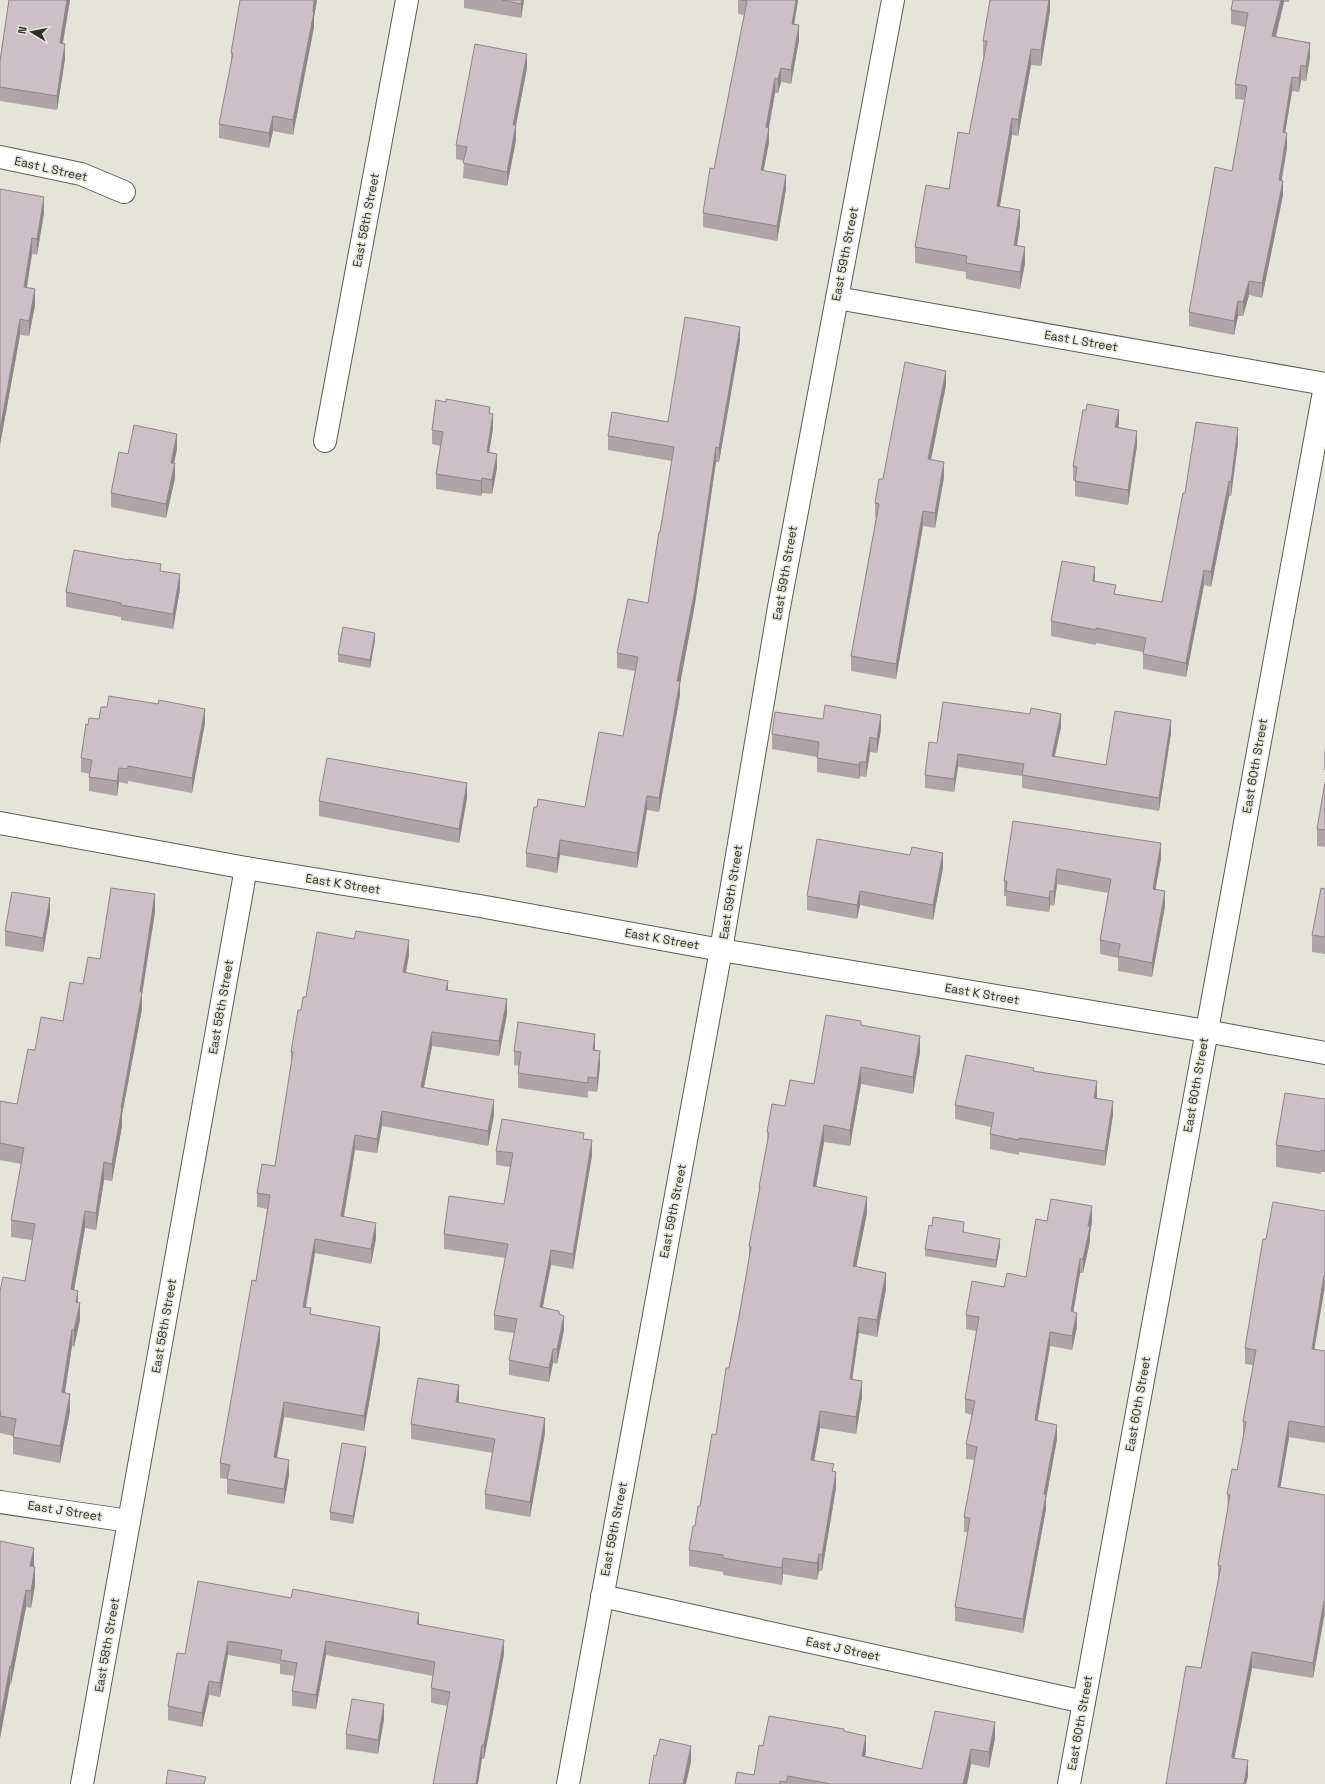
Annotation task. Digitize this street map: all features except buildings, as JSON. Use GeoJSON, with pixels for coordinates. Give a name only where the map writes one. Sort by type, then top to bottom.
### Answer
{"type":"FeatureCollection","features":[{"type":"Feature","properties":{"kind":"street","name":"East 58th Street"},"geometry":{"type":"LineString","coordinates":[[325,441],[407,0]]}},
{"type":"Feature","properties":{"kind":"street","name":"East 59th Street"},"geometry":{"type":"LineString","coordinates":[[568,1784],[722,950],[779,607],[893,0]]}},
{"type":"Feature","properties":{"kind":"street","name":"East L Street"},"geometry":{"type":"LineString","coordinates":[[0,158],[81,174],[124,192]]}},
{"type":"Feature","properties":{"kind":"street","name":"East L Street"},"geometry":{"type":"LineString","coordinates":[[837,298],[1325,385]]}},
{"type":"Feature","properties":{"kind":"street","name":"East 60th Street"},"geometry":{"type":"LineString","coordinates":[[1070,1784],[1325,385]]}},
{"type":"Feature","properties":{"kind":"street","name":"East K Street"},"geometry":{"type":"LineString","coordinates":[[0,823],[246,868],[480,906],[722,950],[1206,1032],[1325,1054]]}},
{"type":"Feature","properties":{"kind":"street","name":"East 58th Street"},"geometry":{"type":"LineString","coordinates":[[82,1784],[246,868]]}},
{"type":"Feature","properties":{"kind":"street","name":"East J Street"},"geometry":{"type":"LineString","coordinates":[[0,1502],[129,1521]]}},
{"type":"Feature","properties":{"kind":"street","name":"East J Street"},"geometry":{"type":"LineString","coordinates":[[602,1596],[1084,1702]]}}]}
